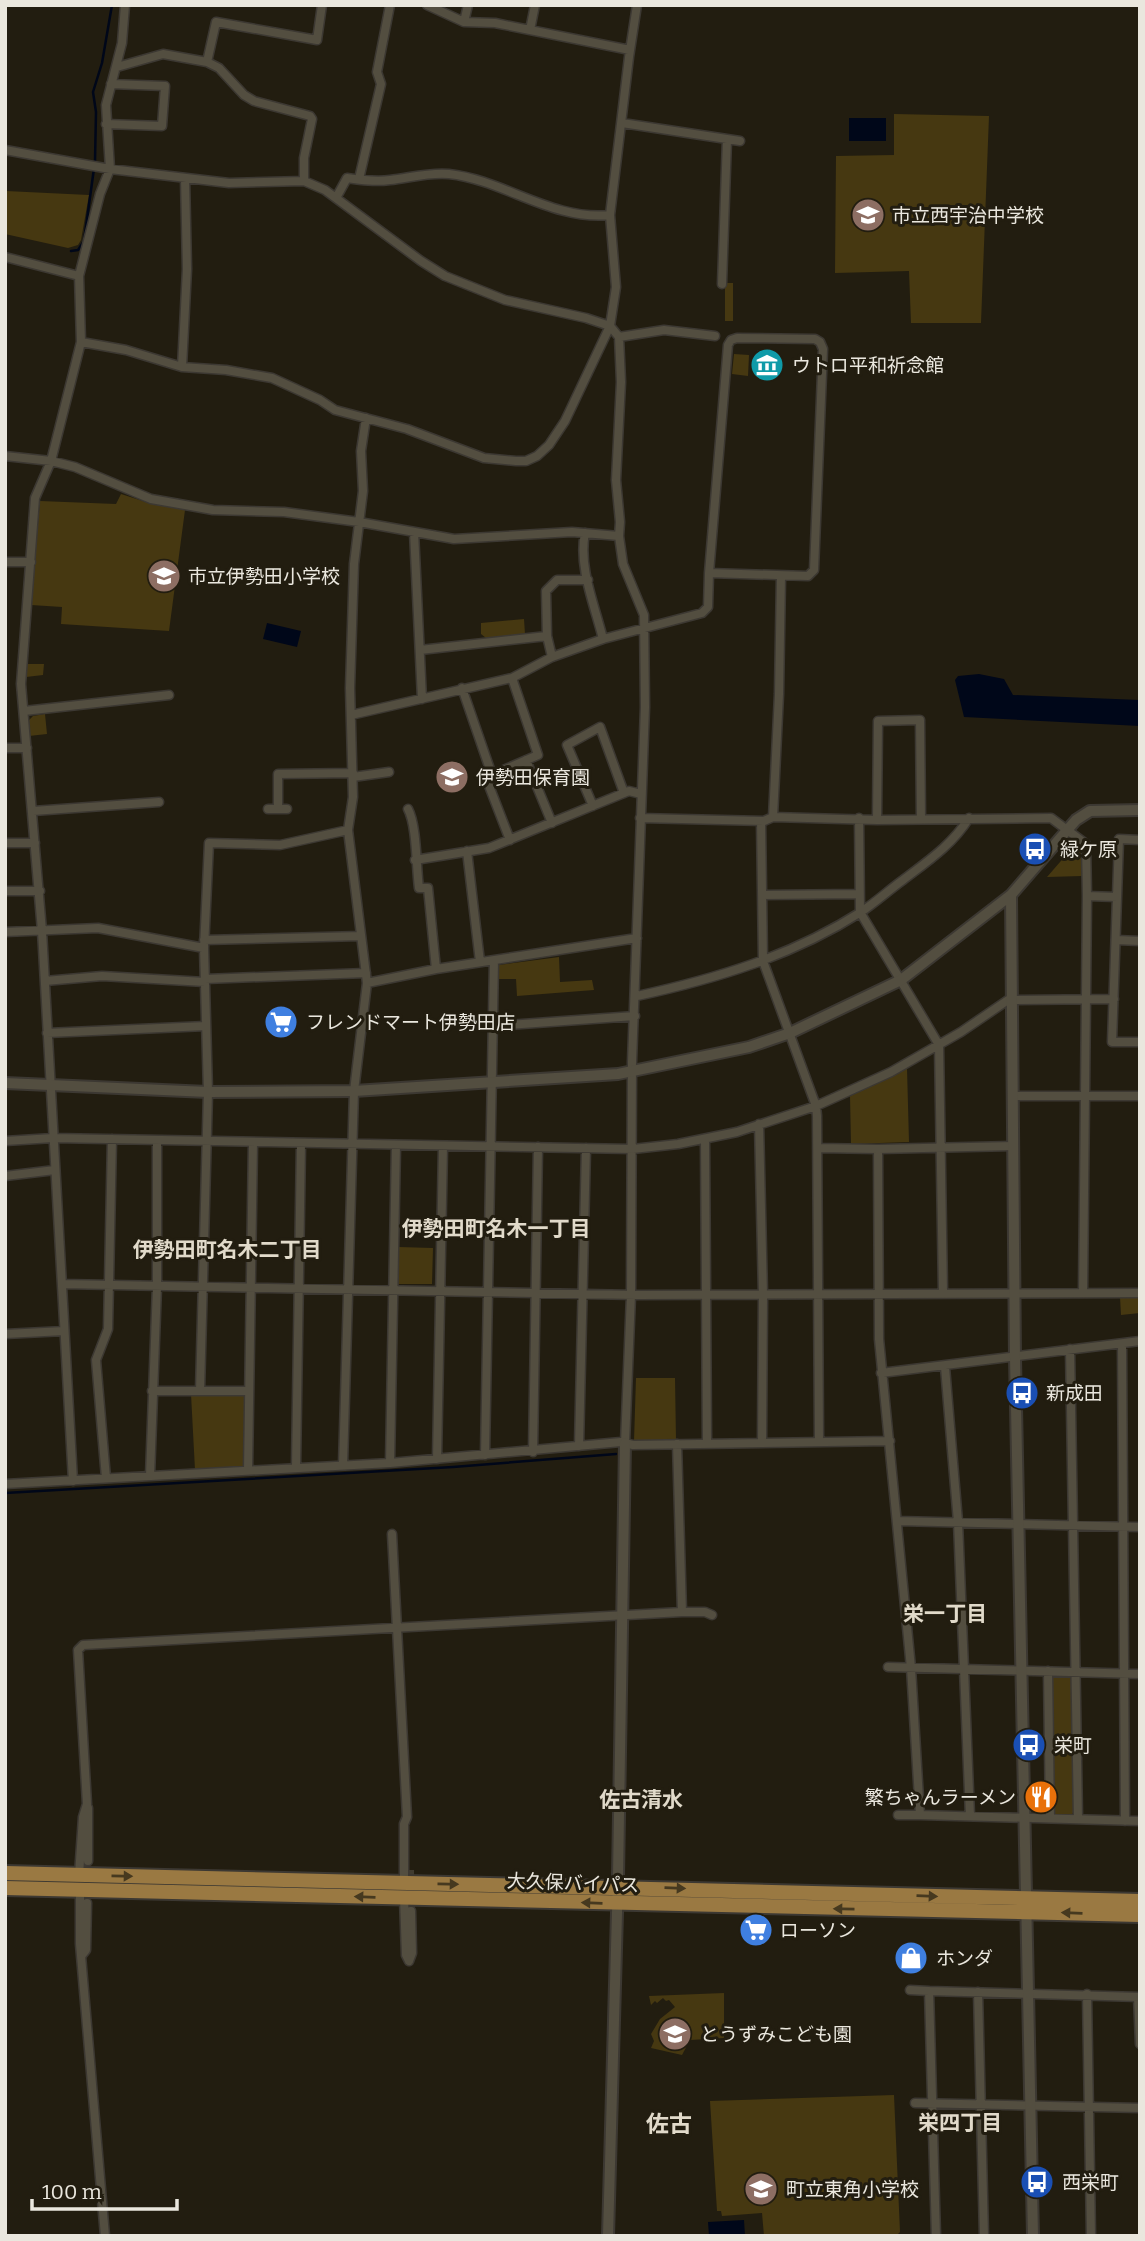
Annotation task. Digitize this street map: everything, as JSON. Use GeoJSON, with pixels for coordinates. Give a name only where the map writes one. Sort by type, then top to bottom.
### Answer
{"type":"FeatureCollection","features":[{"type":"Feature","properties":{"kind":"highway","name":"大久保バイパス"},"geometry":{"type":"LineString","coordinates":[[5,1873],[80,1882],[407,1904],[1026,1905],[1140,1901]]}},
{"type":"Feature","properties":{"kind":"highway","name":"大久保バイパス"},"geometry":{"type":"LineString","coordinates":[[5,1888],[80,1882],[407,1876],[1026,1905],[1140,1915]]}},
{"type":"Feature","properties":{"kind":"street"},"geometry":{"type":"LineString","coordinates":[[73,1481],[40,891],[22,684],[35,498],[51,461],[81,342],[79,276],[100,194],[110,169],[106,105],[122,43],[125,5]]}},
{"type":"Feature","properties":{"kind":"street"},"geometry":{"type":"LineString","coordinates":[[207,62],[216,22],[317,40],[322,5]]}},
{"type":"Feature","properties":{"kind":"street"},"geometry":{"type":"LineString","coordinates":[[359,179],[381,85],[377,72],[390,5]]}},
{"type":"Feature","properties":{"kind":"street"},"geometry":{"type":"LineString","coordinates":[[427,5],[464,22],[495,23],[630,50]]}},
{"type":"Feature","properties":{"kind":"street"},"geometry":{"type":"LineString","coordinates":[[464,22],[468,5]]}},
{"type":"Feature","properties":{"kind":"street"},"geometry":{"type":"LineString","coordinates":[[530,30],[535,5]]}},
{"type":"Feature","properties":{"kind":"street"},"geometry":{"type":"LineString","coordinates":[[81,342],[126,350],[183,368],[226,370],[272,378],[320,400],[335,410],[407,429],[484,458],[526,461],[537,456],[562,427],[610,326],[616,287],[610,215],[637,5]]}},
{"type":"Feature","properties":{"kind":"street"},"geometry":{"type":"LineString","coordinates":[[117,67],[163,54],[207,62],[219,68],[244,95],[254,101],[310,116],[312,119],[304,159],[303,181]]}},
{"type":"Feature","properties":{"kind":"street"},"geometry":{"type":"LineString","coordinates":[[106,124],[162,126],[165,86],[111,84]]}},
{"type":"Feature","properties":{"kind":"street"},"geometry":{"type":"LineString","coordinates":[[622,123],[740,141]]}},
{"type":"Feature","properties":{"kind":"street"},"geometry":{"type":"LineString","coordinates":[[722,284],[727,139]]}},
{"type":"Feature","properties":{"kind":"street"},"geometry":{"type":"LineString","coordinates":[[5,150],[110,169],[229,183],[303,181],[325,190],[445,276],[505,300],[610,326],[619,337],[621,382],[616,480],[619,536],[623,564],[644,615],[645,707],[632,1072],[631,1295],[625,1443],[618,1904],[607,2236]]}},
{"type":"Feature","properties":{"kind":"street"},"geometry":{"type":"LineString","coordinates":[[336,198],[347,178],[388,181],[448,174],[527,197],[552,209],[610,215]]}},
{"type":"Feature","properties":{"kind":"street"},"geometry":{"type":"LineString","coordinates":[[183,368],[187,269],[185,178]]}},
{"type":"Feature","properties":{"kind":"street"},"geometry":{"type":"LineString","coordinates":[[5,257],[79,276]]}},
{"type":"Feature","properties":{"kind":"street"},"geometry":{"type":"LineString","coordinates":[[619,337],[664,330],[715,336]]}},
{"type":"Feature","properties":{"kind":"street"},"geometry":{"type":"LineString","coordinates":[[351,715],[512,678],[552,657],[603,639],[702,613],[708,607],[709,573],[730,341],[737,338],[815,339],[823,349],[814,570],[808,576],[709,573]]}},
{"type":"Feature","properties":{"kind":"street"},"geometry":{"type":"LineString","coordinates":[[343,1465],[354,1091],[367,983],[348,830],[353,797],[353,587],[363,491],[361,451],[366,418]]}},
{"type":"Feature","properties":{"kind":"street"},"geometry":{"type":"LineString","coordinates":[[5,456],[51,461],[75,467],[151,499],[213,510],[284,512],[454,539],[584,533],[619,536]]}},
{"type":"Feature","properties":{"kind":"street"},"geometry":{"type":"LineString","coordinates":[[414,532],[422,699]]}},
{"type":"Feature","properties":{"kind":"street"},"geometry":{"type":"LineString","coordinates":[[584,533],[582,547],[587,580],[603,639]]}},
{"type":"Feature","properties":{"kind":"street"},"geometry":{"type":"LineString","coordinates":[[5,562],[31,562]]}},
{"type":"Feature","properties":{"kind":"street"},"geometry":{"type":"LineString","coordinates":[[773,817],[781,576]]}},
{"type":"Feature","properties":{"kind":"street"},"geometry":{"type":"LineString","coordinates":[[552,657],[547,636],[546,591],[557,580],[587,580]]}},
{"type":"Feature","properties":{"kind":"street"},"geometry":{"type":"LineString","coordinates":[[420,650],[547,636]]}},
{"type":"Feature","properties":{"kind":"street"},"geometry":{"type":"LineString","coordinates":[[510,840],[486,778],[538,755],[512,678]]}},
{"type":"Feature","properties":{"kind":"street"},"geometry":{"type":"LineString","coordinates":[[462,688],[492,775]]}},
{"type":"Feature","properties":{"kind":"street"},"geometry":{"type":"LineString","coordinates":[[24,711],[169,695]]}},
{"type":"Feature","properties":{"kind":"street"},"geometry":{"type":"LineString","coordinates":[[877,820],[878,721],[920,720],[921,819]]}},
{"type":"Feature","properties":{"kind":"street"},"geometry":{"type":"LineString","coordinates":[[593,806],[567,745],[600,727],[624,793]]}},
{"type":"Feature","properties":{"kind":"street"},"geometry":{"type":"LineString","coordinates":[[5,748],[27,748]]}},
{"type":"Feature","properties":{"kind":"street"},"geometry":{"type":"LineString","coordinates":[[526,760],[552,822]]}},
{"type":"Feature","properties":{"kind":"street"},"geometry":{"type":"LineString","coordinates":[[268,809],[282,809],[278,774],[353,775],[389,772]]}},
{"type":"Feature","properties":{"kind":"street"},"geometry":{"type":"LineString","coordinates":[[415,860],[489,848],[629,791],[641,794]]}},
{"type":"Feature","properties":{"kind":"street"},"geometry":{"type":"LineString","coordinates":[[33,811],[159,802]]}},
{"type":"Feature","properties":{"kind":"street"},"geometry":{"type":"LineString","coordinates":[[408,809],[413,819],[419,888],[428,888],[436,968]]}},
{"type":"Feature","properties":{"kind":"street"},"geometry":{"type":"LineString","coordinates":[[5,1083],[208,1092],[354,1091],[632,1072],[749,1047],[790,1033],[901,979],[1011,895],[1068,828],[1088,811],[1140,810]]}},
{"type":"Feature","properties":{"kind":"street"},"geometry":{"type":"LineString","coordinates":[[640,818],[761,821],[773,817],[877,820],[1051,818],[1068,828],[1087,845],[1083,1293]]}},
{"type":"Feature","properties":{"kind":"street"},"geometry":{"type":"LineString","coordinates":[[859,818],[860,912],[939,1045],[943,1293]]}},
{"type":"Feature","properties":{"kind":"street"},"geometry":{"type":"LineString","coordinates":[[636,996],[712,979],[788,951],[860,912],[946,848],[969,818]]}},
{"type":"Feature","properties":{"kind":"street"},"geometry":{"type":"LineString","coordinates":[[761,821],[763,961],[816,1106],[819,1441]]}},
{"type":"Feature","properties":{"kind":"street"},"geometry":{"type":"LineString","coordinates":[[200,1391],[208,1092],[204,944],[209,843],[280,845],[348,830]]}},
{"type":"Feature","properties":{"kind":"street"},"geometry":{"type":"LineString","coordinates":[[1140,840],[1119,839],[1112,1041],[1140,1042]]}},
{"type":"Feature","properties":{"kind":"street"},"geometry":{"type":"LineString","coordinates":[[5,843],[35,843]]}},
{"type":"Feature","properties":{"kind":"street"},"geometry":{"type":"LineString","coordinates":[[467,851],[480,962]]}},
{"type":"Feature","properties":{"kind":"street"},"geometry":{"type":"LineString","coordinates":[[5,891],[40,891]]}},
{"type":"Feature","properties":{"kind":"street"},"geometry":{"type":"LineString","coordinates":[[762,895],[859,894]]}},
{"type":"Feature","properties":{"kind":"street"},"geometry":{"type":"LineString","coordinates":[[1011,895],[1015,1358],[1033,2236]]}},
{"type":"Feature","properties":{"kind":"street"},"geometry":{"type":"LineString","coordinates":[[1087,896],[1117,897]]}},
{"type":"Feature","properties":{"kind":"street"},"geometry":{"type":"LineString","coordinates":[[5,932],[98,928],[204,944],[361,936]]}},
{"type":"Feature","properties":{"kind":"street"},"geometry":{"type":"LineString","coordinates":[[367,983],[436,968],[637,938]]}},
{"type":"Feature","properties":{"kind":"street"},"geometry":{"type":"LineString","coordinates":[[1116,940],[1140,941]]}},
{"type":"Feature","properties":{"kind":"street"},"geometry":{"type":"LineString","coordinates":[[485,1455],[494,960]]}},
{"type":"Feature","properties":{"kind":"street"},"geometry":{"type":"LineString","coordinates":[[45,981],[102,976],[205,981],[366,973]]}},
{"type":"Feature","properties":{"kind":"street"},"geometry":{"type":"LineString","coordinates":[[5,1141],[53,1138],[633,1149],[737,1132],[816,1106],[891,1072],[939,1045],[1008,1000],[1114,999]]}},
{"type":"Feature","properties":{"kind":"street"},"geometry":{"type":"LineString","coordinates":[[493,1026],[635,1016]]}},
{"type":"Feature","properties":{"kind":"street"},"geometry":{"type":"LineString","coordinates":[[47,1032],[206,1026]]}},
{"type":"Feature","properties":{"kind":"street"},"geometry":{"type":"LineString","coordinates":[[1014,1096],[1140,1096]]}},
{"type":"Feature","properties":{"kind":"street"},"geometry":{"type":"LineString","coordinates":[[760,1124],[762,1443]]}},
{"type":"Feature","properties":{"kind":"street"},"geometry":{"type":"LineString","coordinates":[[106,1478],[96,1360],[108,1329],[112,1139]]}},
{"type":"Feature","properties":{"kind":"street"},"geometry":{"type":"LineString","coordinates":[[705,1139],[707,1443]]}},
{"type":"Feature","properties":{"kind":"street"},"geometry":{"type":"LineString","coordinates":[[150,1476],[157,1140]]}},
{"type":"Feature","properties":{"kind":"street"},"geometry":{"type":"LineString","coordinates":[[248,1470],[253,1142]]}},
{"type":"Feature","properties":{"kind":"street"},"geometry":{"type":"LineString","coordinates":[[296,1467],[301,1143]]}},
{"type":"Feature","properties":{"kind":"street"},"geometry":{"type":"LineString","coordinates":[[390,1463],[396,1145]]}},
{"type":"Feature","properties":{"kind":"street"},"geometry":{"type":"LineString","coordinates":[[438,1459],[443,1146]]}},
{"type":"Feature","properties":{"kind":"street"},"geometry":{"type":"LineString","coordinates":[[818,1148],[1014,1146]]}},
{"type":"Feature","properties":{"kind":"street"},"geometry":{"type":"LineString","coordinates":[[533,1452],[538,1147]]}},
{"type":"Feature","properties":{"kind":"street"},"geometry":{"type":"LineString","coordinates":[[579,1446],[586,1148]]}},
{"type":"Feature","properties":{"kind":"street"},"geometry":{"type":"LineString","coordinates":[[878,1149],[881,1373],[912,1668],[920,1815]]}},
{"type":"Feature","properties":{"kind":"street"},"geometry":{"type":"LineString","coordinates":[[5,1176],[55,1170]]}},
{"type":"Feature","properties":{"kind":"street"},"geometry":{"type":"LineString","coordinates":[[62,1284],[631,1295],[1140,1293]]}},
{"type":"Feature","properties":{"kind":"street"},"geometry":{"type":"LineString","coordinates":[[5,1334],[64,1331]]}},
{"type":"Feature","properties":{"kind":"street"},"geometry":{"type":"LineString","coordinates":[[881,1373],[1140,1341]]}},
{"type":"Feature","properties":{"kind":"street"},"geometry":{"type":"LineString","coordinates":[[1122,1344],[1125,1821]]}},
{"type":"Feature","properties":{"kind":"street"},"geometry":{"type":"LineString","coordinates":[[1070,1349],[1078,1819]]}},
{"type":"Feature","properties":{"kind":"street"},"geometry":{"type":"LineString","coordinates":[[945,1367],[958,1522],[970,1816]]}},
{"type":"Feature","properties":{"kind":"street"},"geometry":{"type":"LineString","coordinates":[[152,1391],[248,1391]]}},
{"type":"Feature","properties":{"kind":"street"},"geometry":{"type":"LineString","coordinates":[[5,1484],[390,1463],[625,1443],[890,1441]]}},
{"type":"Feature","properties":{"kind":"street"},"geometry":{"type":"LineString","coordinates":[[677,1444],[682,1612]]}},
{"type":"Feature","properties":{"kind":"street"},"geometry":{"type":"LineString","coordinates":[[898,1521],[1140,1527]]}},
{"type":"Feature","properties":{"kind":"street"},"geometry":{"type":"LineString","coordinates":[[392,1534],[407,1817],[407,1876]]}},
{"type":"Feature","properties":{"kind":"street"},"geometry":{"type":"LineString","coordinates":[[88,1861],[78,1650],[83,1645],[682,1612],[705,1612],[712,1615]]}},
{"type":"Feature","properties":{"kind":"street"},"geometry":{"type":"LineString","coordinates":[[888,1667],[1140,1674]]}},
{"type":"Feature","properties":{"kind":"street"},"geometry":{"type":"LineString","coordinates":[[1048,1671],[1050,1818]]}},
{"type":"Feature","properties":{"kind":"street"},"geometry":{"type":"LineString","coordinates":[[87,1804],[83,1817],[80,1882],[82,1956],[91,2096],[105,2236]]}},
{"type":"Feature","properties":{"kind":"street"},"geometry":{"type":"LineString","coordinates":[[898,1815],[1140,1821]]}},
{"type":"Feature","properties":{"kind":"street"},"geometry":{"type":"LineString","coordinates":[[407,1817],[404,1824],[407,1876]]}},
{"type":"Feature","properties":{"kind":"street"},"geometry":{"type":"LineString","coordinates":[[82,1956],[86,1950],[87,1903]]}},
{"type":"Feature","properties":{"kind":"street"},"geometry":{"type":"LineString","coordinates":[[407,1904],[412,1953],[410,1961],[406,1955],[407,1904]]}},
{"type":"Feature","properties":{"kind":"street"},"geometry":{"type":"LineString","coordinates":[[910,1990],[1139,1997],[1140,2044]]}},
{"type":"Feature","properties":{"kind":"street"},"geometry":{"type":"LineString","coordinates":[[929,1990],[936,2236]]}},
{"type":"Feature","properties":{"kind":"street"},"geometry":{"type":"LineString","coordinates":[[978,1992],[984,2236]]}},
{"type":"Feature","properties":{"kind":"street"},"geometry":{"type":"LineString","coordinates":[[1087,1994],[1091,2236]]}},
{"type":"Feature","properties":{"kind":"street"},"geometry":{"type":"LineString","coordinates":[[915,2103],[1140,2108]]}},
{"type":"Feature","properties":{"kind":"shaded area"},"geometry":{"type":"Polygon","coordinates":[[[894,114],[989,116],[981,323],[911,323],[909,271],[835,273],[836,156],[894,155],[894,114]]]}},
{"type":"Feature","properties":{"kind":"shaded area"},"geometry":{"type":"Polygon","coordinates":[[[6,191],[89,195],[78,245],[68,248],[5,234],[6,191]]]}},
{"type":"Feature","properties":{"kind":"shaded area"},"geometry":{"type":"Polygon","coordinates":[[[725,283],[733,283],[733,321],[725,321],[725,283]]]}},
{"type":"Feature","properties":{"kind":"shaded area"},"geometry":{"type":"Polygon","coordinates":[[[734,354],[749,355],[748,376],[732,374],[734,354]]]}},
{"type":"Feature","properties":{"kind":"shaded area"},"geometry":{"type":"Polygon","coordinates":[[[121,494],[185,510],[169,631],[61,624],[62,607],[31,605],[40,501],[116,504],[121,494]]]}},
{"type":"Feature","properties":{"kind":"shaded area"},"geometry":{"type":"Polygon","coordinates":[[[524,619],[525,634],[486,638],[481,634],[481,623],[524,619]]]}},
{"type":"Feature","properties":{"kind":"shaded area"},"geometry":{"type":"Polygon","coordinates":[[[26,664],[44,664],[43,675],[26,677],[26,664]]]}},
{"type":"Feature","properties":{"kind":"shaded area"},"geometry":{"type":"Polygon","coordinates":[[[45,714],[47,734],[29,736],[28,721],[33,716],[45,714]]]}},
{"type":"Feature","properties":{"kind":"shaded area"},"geometry":{"type":"Polygon","coordinates":[[[1079,843],[1084,854],[1082,876],[1047,877],[1073,847],[1079,843]]]}},
{"type":"Feature","properties":{"kind":"shaded area"},"geometry":{"type":"Polygon","coordinates":[[[559,957],[560,982],[592,980],[594,990],[517,996],[516,979],[499,979],[499,965],[559,957]]]}},
{"type":"Feature","properties":{"kind":"shaded area"},"geometry":{"type":"Polygon","coordinates":[[[907,1068],[909,1142],[851,1144],[850,1096],[907,1068]]]}},
{"type":"Feature","properties":{"kind":"shaded area"},"geometry":{"type":"Polygon","coordinates":[[[398,1247],[433,1248],[432,1284],[397,1284],[398,1247]]]}},
{"type":"Feature","properties":{"kind":"shaded area"},"geometry":{"type":"Polygon","coordinates":[[[1120,1297],[1140,1297],[1140,1313],[1121,1315],[1120,1297]]]}},
{"type":"Feature","properties":{"kind":"shaded area"},"geometry":{"type":"Polygon","coordinates":[[[636,1378],[675,1378],[676,1440],[634,1441],[636,1378]]]}},
{"type":"Feature","properties":{"kind":"shaded area"},"geometry":{"type":"Polygon","coordinates":[[[191,1394],[245,1395],[243,1468],[195,1470],[191,1394]]]}},
{"type":"Feature","properties":{"kind":"shaded area"},"geometry":{"type":"Polygon","coordinates":[[[1051,1675],[1068,1675],[1073,1678],[1075,1811],[1071,1815],[1053,1814],[1051,1675]]]}},
{"type":"Feature","properties":{"kind":"shaded area"},"geometry":{"type":"Polygon","coordinates":[[[724,1993],[724,2038],[690,2040],[682,2055],[651,2048],[654,2041],[651,2034],[660,2019],[675,2007],[663,1998],[651,2005],[649,1996],[724,1993]]]}},
{"type":"Feature","properties":{"kind":"shaded area"},"geometry":{"type":"Polygon","coordinates":[[[894,2095],[900,2232],[896,2236],[764,2236],[762,2213],[722,2216],[721,2211],[717,2211],[710,2101],[894,2095]]]}},
{"type":"Feature","properties":{"kind":"water"},"geometry":{"type":"Polygon","coordinates":[[[849,118],[886,118],[886,141],[849,141],[849,118]]]}},
{"type":"Feature","properties":{"kind":"water"},"geometry":{"type":"Polygon","coordinates":[[[267,623],[301,631],[297,647],[263,639],[267,623]]]}},
{"type":"Feature","properties":{"kind":"water"},"geometry":{"type":"Polygon","coordinates":[[[979,674],[1004,679],[1013,695],[1140,700],[1140,726],[964,717],[955,680],[958,676],[979,674]]]}},
{"type":"Feature","properties":{"kind":"water"},"geometry":{"type":"Polygon","coordinates":[[[744,2220],[745,2236],[709,2236],[708,2222],[744,2220]]]}},
{"type":"Feature","properties":{"kind":"waterway"},"geometry":{"type":"LineString","coordinates":[[71,251],[78,250],[84,241],[95,161],[96,112],[93,92],[102,63],[112,5]]}},
{"type":"Feature","properties":{"kind":"waterway"},"geometry":{"type":"LineString","coordinates":[[5,1493],[453,1467],[616,1454]]}},
{"type":"Feature","properties":{"kind":"tunnel"},"geometry":{"type":"LineString","coordinates":[[410,1870],[411,1911]]}},
{"type":"Feature","properties":{"kind":"place","name":"市立西宇治中学校"},"geometry":{"type":"Point","coordinates":[868,215]}},
{"type":"Feature","properties":{"kind":"place","name":"ウトロ平和祈念館"},"geometry":{"type":"Point","coordinates":[767,365]}},
{"type":"Feature","properties":{"kind":"place","name":"市立伊勢田小学校"},"geometry":{"type":"Point","coordinates":[164,576]}},
{"type":"Feature","properties":{"kind":"place","name":"伊勢田保育園"},"geometry":{"type":"Point","coordinates":[452,777]}},
{"type":"Feature","properties":{"kind":"place","name":"緑ケ原"},"geometry":{"type":"Point","coordinates":[1035,849]}},
{"type":"Feature","properties":{"kind":"place","name":"フレンドマート伊勢田店"},"geometry":{"type":"Point","coordinates":[281,1022]}},
{"type":"Feature","properties":{"kind":"place","name":"新成田"},"geometry":{"type":"Point","coordinates":[1022,1393]}},
{"type":"Feature","properties":{"kind":"place","name":"栄町"},"geometry":{"type":"Point","coordinates":[1029,1745]}},
{"type":"Feature","properties":{"kind":"place","name":"繁ちゃんラーメン"},"geometry":{"type":"Point","coordinates":[1041,1797]}},
{"type":"Feature","properties":{"kind":"place","name":"ローソン"},"geometry":{"type":"Point","coordinates":[756,1930]}},
{"type":"Feature","properties":{"kind":"place","name":"ホンダ"},"geometry":{"type":"Point","coordinates":[911,1958]}},
{"type":"Feature","properties":{"kind":"place","name":"とうずみこども園"},"geometry":{"type":"Point","coordinates":[675,2034]}},
{"type":"Feature","properties":{"kind":"place","name":"西栄町"},"geometry":{"type":"Point","coordinates":[1037,2182]}},
{"type":"Feature","properties":{"kind":"place","name":"町立東角小学校"},"geometry":{"type":"Point","coordinates":[761,2189]}},
{"type":"Feature","properties":{"kind":"district","name":"伊勢田町名木一丁目"},"geometry":{"type":"Point","coordinates":[496,1229]}},
{"type":"Feature","properties":{"kind":"district","name":"伊勢田町名木二丁目"},"geometry":{"type":"Point","coordinates":[227,1250]}},
{"type":"Feature","properties":{"kind":"district","name":"栄一丁目"},"geometry":{"type":"Point","coordinates":[945,1614]}},
{"type":"Feature","properties":{"kind":"district","name":"佐古清水"},"geometry":{"type":"Point","coordinates":[641,1800]}},
{"type":"Feature","properties":{"kind":"district","name":"栄四丁目"},"geometry":{"type":"Point","coordinates":[960,2123]}},
{"type":"Feature","properties":{"kind":"district","name":"佐古"},"geometry":{"type":"Point","coordinates":[669,2124]}}]}
